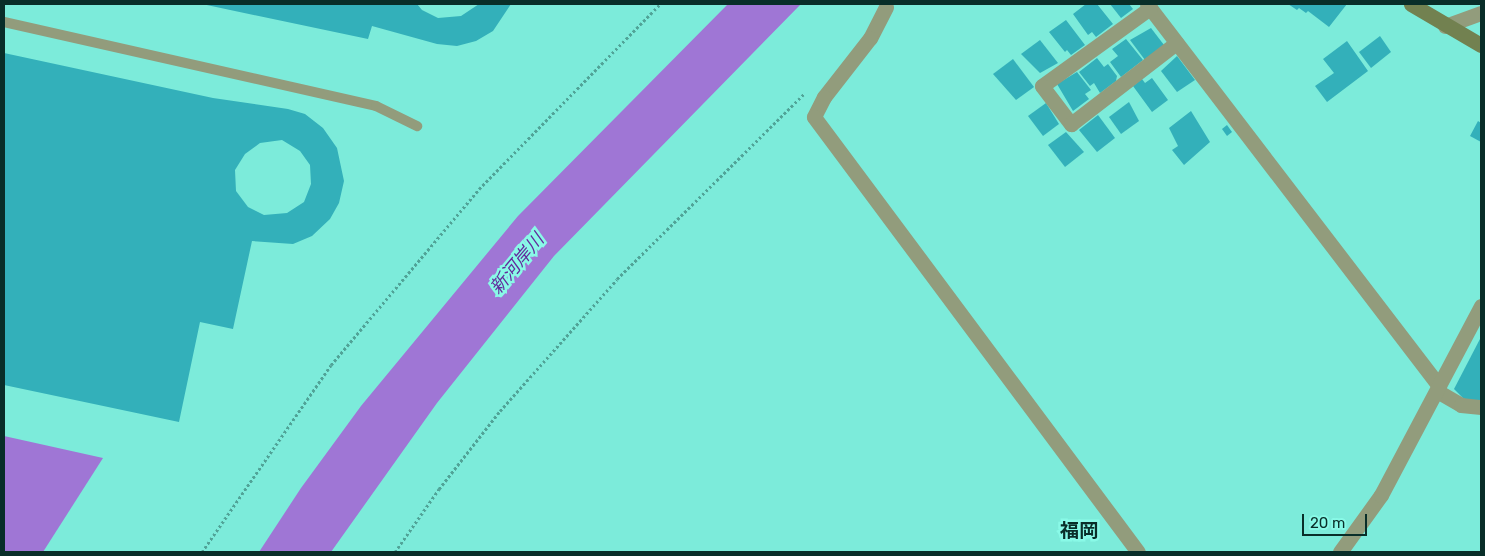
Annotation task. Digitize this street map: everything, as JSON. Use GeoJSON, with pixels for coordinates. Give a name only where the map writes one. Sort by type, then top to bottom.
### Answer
{"type":"FeatureCollection","features":[{"type":"Feature","properties":{"kind":"street"},"geometry":{"type":"LineString","coordinates":[[1411,4],[1445,26],[1481,45]]}},
{"type":"Feature","properties":{"kind":"street"},"geometry":{"type":"LineString","coordinates":[[1176,43],[1070,124],[1042,86],[1148,6],[1438,389],[1461,405],[1481,407]]}},
{"type":"Feature","properties":{"kind":"street"},"geometry":{"type":"LineString","coordinates":[[886,7],[870,38],[824,98],[814,117],[1138,552]]}},
{"type":"Feature","properties":{"kind":"street"},"geometry":{"type":"LineString","coordinates":[[1445,26],[1481,13]]}},
{"type":"Feature","properties":{"kind":"street"},"geometry":{"type":"LineString","coordinates":[[1340,552],[1381,495],[1481,306]]}},
{"type":"Feature","properties":{"kind":"lane"},"geometry":{"type":"LineString","coordinates":[[4,22],[376,106],[417,126]]}},
{"type":"Feature","properties":{"kind":"path"},"geometry":{"type":"LineString","coordinates":[[202,552],[331,365],[479,189],[660,4]]}},
{"type":"Feature","properties":{"kind":"path"},"geometry":{"type":"LineString","coordinates":[[395,552],[439,489],[500,411],[617,279],[807,90]]}},
{"type":"Feature","properties":{"kind":"water","name":"新河岸川"},"geometry":{"type":"Polygon","coordinates":[[[728,4],[801,4],[554,256],[437,403],[331,552],[259,552],[301,488],[361,406],[518,216],[728,4]]]}},
{"type":"Feature","properties":{"kind":"water"},"geometry":{"type":"Polygon","coordinates":[[[4,436],[103,458],[43,552],[4,552],[4,436]]]}},
{"type":"Feature","properties":{"kind":"building"},"geometry":{"type":"Polygon","coordinates":[[[202,4],[417,4],[422,10],[438,18],[461,16],[479,4],[511,4],[493,31],[476,41],[457,46],[437,44],[372,26],[368,39],[202,4]]]}},
{"type":"Feature","properties":{"kind":"building"},"geometry":{"type":"Polygon","coordinates":[[[1086,4],[1097,4],[1113,24],[1096,37],[1092,32],[1088,35],[1073,14],[1086,4]]]}},
{"type":"Feature","properties":{"kind":"building"},"geometry":{"type":"Polygon","coordinates":[[[1110,4],[1129,4],[1133,9],[1121,18],[1110,4]]]}},
{"type":"Feature","properties":{"kind":"building"},"geometry":{"type":"Polygon","coordinates":[[[1288,4],[1347,4],[1329,27],[1308,11],[1306,13],[1299,8],[1297,10],[1288,4]]]}},
{"type":"Feature","properties":{"kind":"building"},"geometry":{"type":"Polygon","coordinates":[[[1066,20],[1085,45],[1071,55],[1067,50],[1065,52],[1049,32],[1066,20]]]}},
{"type":"Feature","properties":{"kind":"building"},"geometry":{"type":"Polygon","coordinates":[[[1151,28],[1164,45],[1145,60],[1130,40],[1151,28]]]}},
{"type":"Feature","properties":{"kind":"building"},"geometry":{"type":"Polygon","coordinates":[[[1380,36],[1391,52],[1371,68],[1359,52],[1380,36]]]}},
{"type":"Feature","properties":{"kind":"building"},"geometry":{"type":"Polygon","coordinates":[[[1126,39],[1143,60],[1121,77],[1110,62],[1118,56],[1112,49],[1126,39]]]}},
{"type":"Feature","properties":{"kind":"building"},"geometry":{"type":"Polygon","coordinates":[[[1040,40],[1058,63],[1040,73],[1021,54],[1040,40]]]}},
{"type":"Feature","properties":{"kind":"building"},"geometry":{"type":"Polygon","coordinates":[[[1347,41],[1368,71],[1327,102],[1315,86],[1334,73],[1323,59],[1347,41]]]}},
{"type":"Feature","properties":{"kind":"building"},"geometry":{"type":"Polygon","coordinates":[[[4,53],[213,98],[288,109],[305,114],[323,128],[337,148],[344,181],[339,203],[330,219],[312,236],[293,244],[252,241],[233,329],[200,322],[179,422],[4,385],[4,53]],[[282,140],[260,143],[245,154],[235,170],[236,191],[248,207],[264,215],[287,213],[304,202],[311,184],[310,165],[300,151],[282,140]]]}},
{"type":"Feature","properties":{"kind":"building"},"geometry":{"type":"Polygon","coordinates":[[[1177,56],[1195,80],[1177,92],[1161,71],[1177,56]]]}},
{"type":"Feature","properties":{"kind":"building"},"geometry":{"type":"Polygon","coordinates":[[[1097,58],[1104,67],[1108,64],[1117,76],[1116,81],[1100,93],[1094,83],[1090,86],[1079,72],[1097,58]]]}},
{"type":"Feature","properties":{"kind":"building"},"geometry":{"type":"Polygon","coordinates":[[[1013,59],[1034,87],[1016,100],[993,74],[1013,59]]]}},
{"type":"Feature","properties":{"kind":"building"},"geometry":{"type":"Polygon","coordinates":[[[1077,72],[1091,90],[1085,94],[1089,99],[1073,111],[1057,84],[1077,72]]]}},
{"type":"Feature","properties":{"kind":"building"},"geometry":{"type":"Polygon","coordinates":[[[1152,78],[1168,100],[1152,112],[1133,86],[1142,79],[1145,83],[1152,78]]]}},
{"type":"Feature","properties":{"kind":"building"},"geometry":{"type":"Polygon","coordinates":[[[1129,102],[1139,121],[1121,134],[1109,117],[1129,102]]]}},
{"type":"Feature","properties":{"kind":"building"},"geometry":{"type":"Polygon","coordinates":[[[1046,103],[1059,124],[1043,136],[1028,116],[1046,103]]]}},
{"type":"Feature","properties":{"kind":"building"},"geometry":{"type":"Polygon","coordinates":[[[1191,111],[1210,142],[1184,165],[1172,150],[1178,146],[1169,128],[1191,111]]]}},
{"type":"Feature","properties":{"kind":"building"},"geometry":{"type":"Polygon","coordinates":[[[1098,115],[1115,138],[1097,152],[1079,130],[1098,115]]]}},
{"type":"Feature","properties":{"kind":"building"},"geometry":{"type":"Polygon","coordinates":[[[1478,121],[1481,123],[1481,142],[1470,136],[1478,121]]]}},
{"type":"Feature","properties":{"kind":"building"},"geometry":{"type":"Polygon","coordinates":[[[1227,125],[1232,132],[1227,136],[1222,129],[1227,125]]]}},
{"type":"Feature","properties":{"kind":"building"},"geometry":{"type":"Polygon","coordinates":[[[1066,132],[1084,152],[1065,167],[1048,145],[1066,132]]]}},
{"type":"Feature","properties":{"kind":"building"},"geometry":{"type":"Polygon","coordinates":[[[1481,337],[1481,402],[1464,399],[1454,389],[1481,337]]]}},
{"type":"Feature","properties":{"kind":"district","name":"福岡"},"geometry":{"type":"Point","coordinates":[1079,531]}}]}
